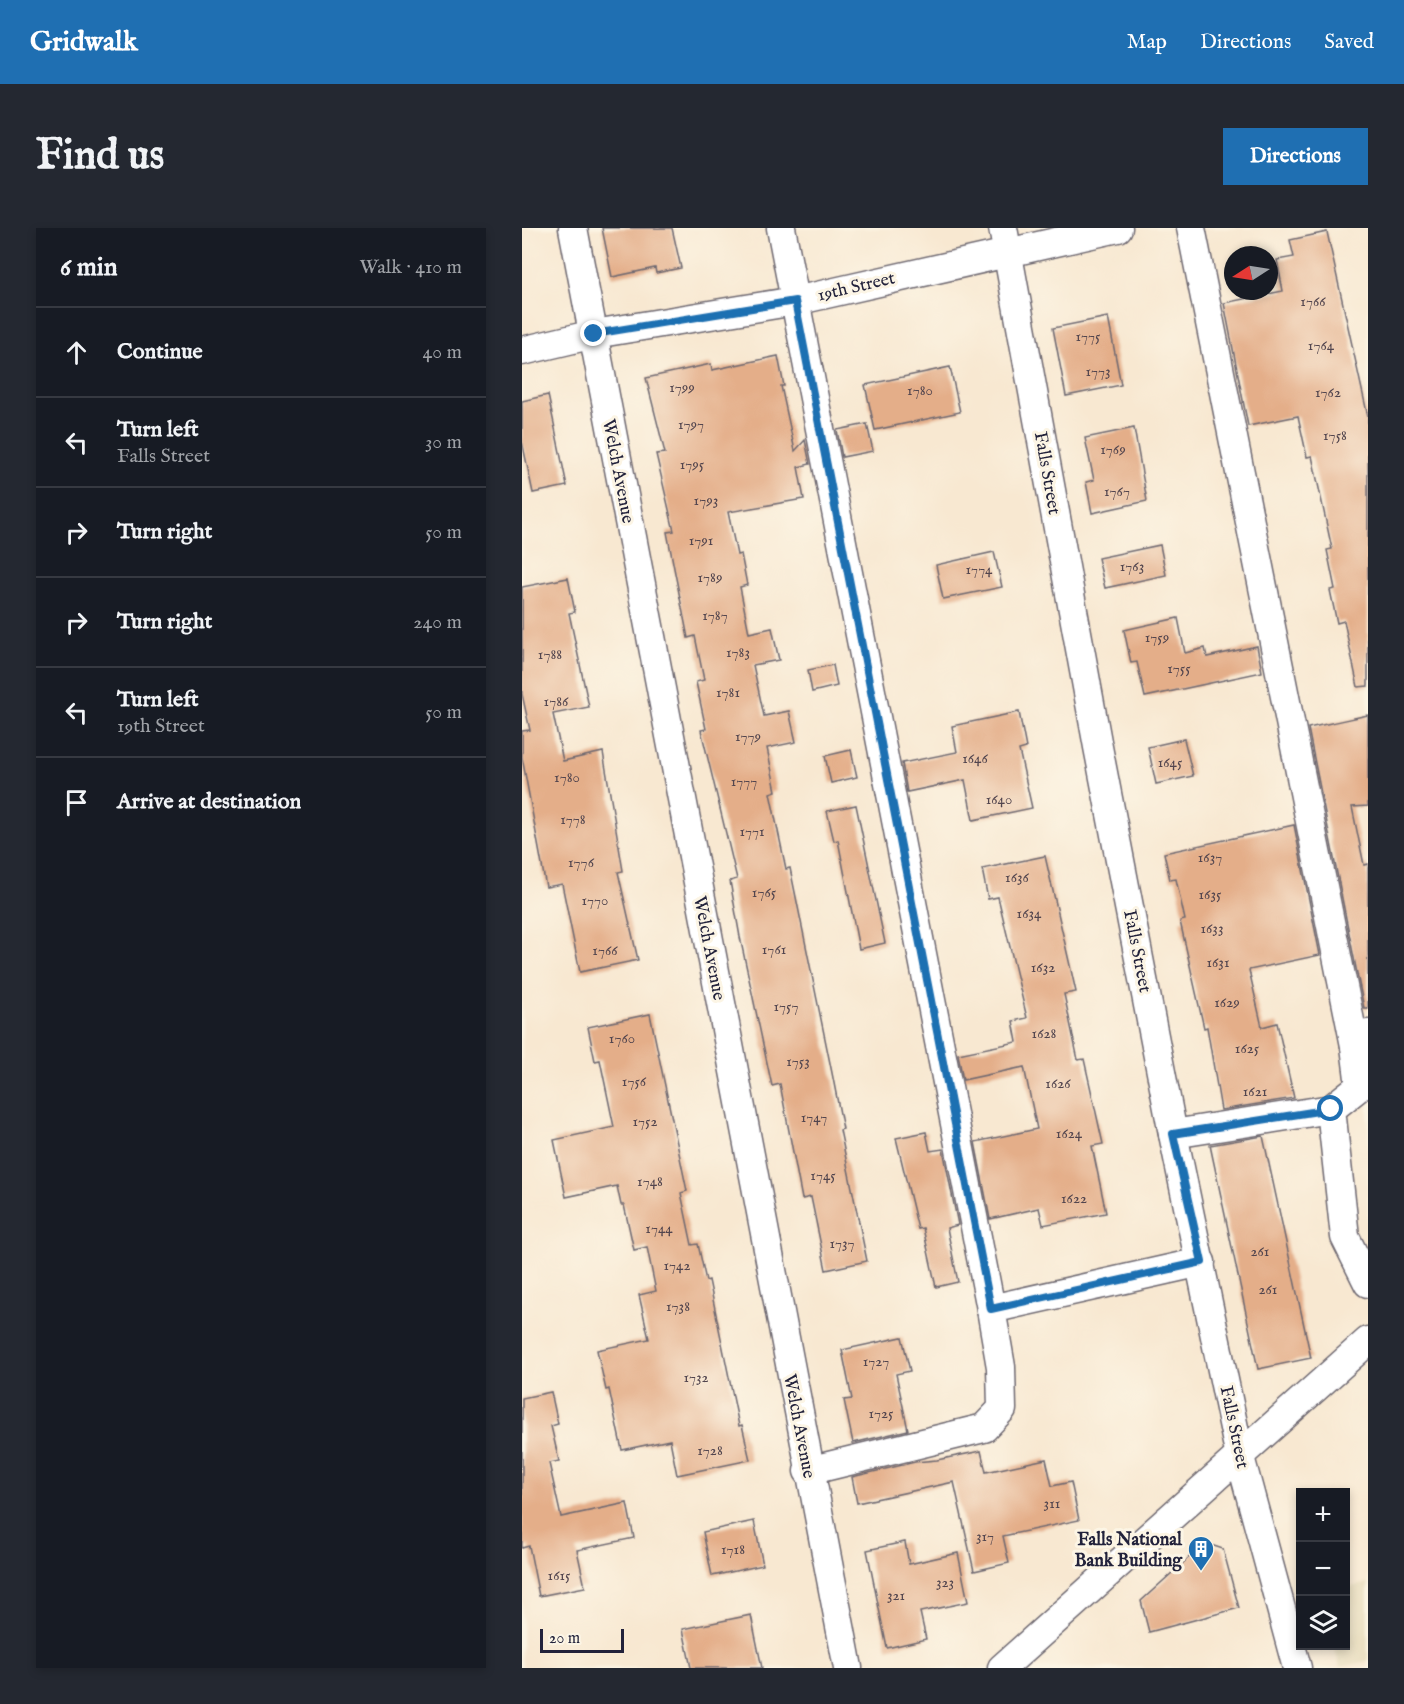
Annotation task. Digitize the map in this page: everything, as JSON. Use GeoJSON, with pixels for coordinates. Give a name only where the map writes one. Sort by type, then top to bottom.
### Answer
{"type":"FeatureCollection","features":[{"type":"Feature","properties":{"kind":"street","name":"Welch Avenue"},"geometry":{"type":"LineString","coordinates":[[573,228],[808,1471],[848,1668]]}},
{"type":"Feature","properties":{"kind":"street"},"geometry":{"type":"LineString","coordinates":[[781,228],[991,1309],[1001,1367],[1002,1409],[984,1428],[808,1471]]}},
{"type":"Feature","properties":{"kind":"street","name":"19th Street"},"geometry":{"type":"LineString","coordinates":[[522,351],[594,334],[795,301],[1005,240],[1118,228]]}},
{"type":"Feature","properties":{"kind":"street"},"geometry":{"type":"LineString","coordinates":[[1173,1134],[1331,1109],[1360,1086],[1361,1040],[1191,228]]}},
{"type":"Feature","properties":{"kind":"street","name":"Falls Street"},"geometry":{"type":"LineString","coordinates":[[1005,240],[1095,735],[1173,1134],[1202,1262],[1240,1457],[1297,1668]]}},
{"type":"Feature","properties":{"kind":"street"},"geometry":{"type":"LineString","coordinates":[[1331,1109],[1345,1237],[1368,1282]]}},
{"type":"Feature","properties":{"kind":"street"},"geometry":{"type":"LineString","coordinates":[[991,1309],[1202,1262]]}},
{"type":"Feature","properties":{"kind":"street"},"geometry":{"type":"LineString","coordinates":[[1002,1668],[1368,1341]]}},
{"type":"Feature","properties":{"kind":"shaded area"},"geometry":{"type":"Polygon","coordinates":[[[1368,1583],[1368,1661],[1340,1667],[1335,1650],[1350,1650],[1350,1587],[1368,1583]]]}},
{"type":"Feature","properties":{"kind":"building"},"geometry":{"type":"Polygon","coordinates":[[[602,228],[672,228],[681,268],[656,273],[655,268],[612,277],[602,228]]]}},
{"type":"Feature","properties":{"kind":"building"},"geometry":{"type":"Polygon","coordinates":[[[1327,232],[1368,417],[1368,686],[1358,687],[1344,621],[1337,623],[1330,590],[1335,589],[1327,550],[1332,549],[1312,456],[1307,457],[1298,416],[1248,426],[1224,303],[1239,300],[1278,300],[1278,292],[1283,291],[1278,260],[1294,257],[1290,240],[1327,232]]]}},
{"type":"Feature","properties":{"kind":"building"},"geometry":{"type":"Polygon","coordinates":[[[1108,317],[1121,385],[1066,396],[1053,328],[1108,317]]]}},
{"type":"Feature","properties":{"kind":"building"},"geometry":{"type":"Polygon","coordinates":[[[778,356],[784,386],[781,386],[795,451],[805,440],[810,464],[798,467],[804,499],[728,512],[737,555],[741,554],[747,585],[740,587],[749,633],[772,628],[779,660],[753,665],[764,716],[789,711],[796,742],[767,748],[776,791],[770,793],[786,869],[790,868],[843,1129],[840,1130],[867,1261],[826,1270],[811,1197],[802,1199],[780,1084],[772,1086],[740,937],[730,881],[737,879],[701,730],[706,729],[696,682],[704,680],[695,636],[688,638],[667,532],[674,531],[656,454],[665,453],[646,378],[711,364],[712,370],[778,356]]]}},
{"type":"Feature","properties":{"kind":"building"},"geometry":{"type":"Polygon","coordinates":[[[950,367],[960,412],[875,430],[865,385],[950,367]]]}},
{"type":"Feature","properties":{"kind":"building"},"geometry":{"type":"Polygon","coordinates":[[[548,395],[567,486],[533,493],[522,441],[522,401],[548,395]]]}},
{"type":"Feature","properties":{"kind":"building"},"geometry":{"type":"Polygon","coordinates":[[[867,424],[873,451],[842,457],[837,430],[867,424]]]}},
{"type":"Feature","properties":{"kind":"building"},"geometry":{"type":"Polygon","coordinates":[[[1134,428],[1147,501],[1092,513],[1086,482],[1094,480],[1085,438],[1134,428]]]}},
{"type":"Feature","properties":{"kind":"building"},"geometry":{"type":"Polygon","coordinates":[[[1160,545],[1166,575],[1105,588],[1098,558],[1160,545]]]}},
{"type":"Feature","properties":{"kind":"building"},"geometry":{"type":"Polygon","coordinates":[[[994,552],[1002,587],[943,599],[936,565],[994,552]]]}},
{"type":"Feature","properties":{"kind":"building"},"geometry":{"type":"Polygon","coordinates":[[[568,578],[575,612],[569,613],[589,707],[553,714],[563,761],[603,752],[623,871],[618,872],[638,960],[580,972],[562,884],[546,887],[522,757],[522,731],[530,730],[522,694],[522,587],[568,578]]]}},
{"type":"Feature","properties":{"kind":"building"},"geometry":{"type":"Polygon","coordinates":[[[1178,618],[1185,653],[1205,648],[1207,657],[1257,646],[1262,672],[1145,697],[1137,662],[1131,663],[1124,630],[1178,618]]]}},
{"type":"Feature","properties":{"kind":"building"},"geometry":{"type":"Polygon","coordinates":[[[833,665],[837,686],[812,692],[808,670],[833,665]]]}},
{"type":"Feature","properties":{"kind":"building"},"geometry":{"type":"Polygon","coordinates":[[[1019,712],[1026,748],[1019,750],[1032,808],[973,820],[965,780],[907,792],[902,763],[957,752],[952,726],[1019,712]]]}},
{"type":"Feature","properties":{"kind":"building"},"geometry":{"type":"Polygon","coordinates":[[[1368,715],[1368,806],[1352,807],[1364,865],[1368,864],[1368,1008],[1364,1008],[1308,728],[1368,715]]]}},
{"type":"Feature","properties":{"kind":"building"},"geometry":{"type":"Polygon","coordinates":[[[1184,739],[1193,776],[1156,784],[1148,747],[1184,739]]]}},
{"type":"Feature","properties":{"kind":"building"},"geometry":{"type":"Polygon","coordinates":[[[851,750],[857,777],[831,783],[825,756],[851,750]]]}},
{"type":"Feature","properties":{"kind":"building"},"geometry":{"type":"Polygon","coordinates":[[[856,805],[885,943],[859,949],[838,840],[834,841],[827,811],[856,805]]]}},
{"type":"Feature","properties":{"kind":"building"},"geometry":{"type":"Polygon","coordinates":[[[1294,825],[1320,955],[1249,970],[1262,1027],[1277,1023],[1294,1098],[1221,1110],[1207,1027],[1204,1028],[1180,921],[1185,920],[1176,879],[1170,880],[1164,853],[1294,825]]]}},
{"type":"Feature","properties":{"kind":"building"},"geometry":{"type":"Polygon","coordinates":[[[1045,856],[1076,992],[1064,994],[1078,1060],[1084,1059],[1103,1144],[1092,1146],[1106,1213],[1043,1225],[1039,1208],[990,1219],[975,1142],[1037,1129],[1024,1067],[963,1080],[958,1054],[1017,1042],[1013,1021],[1027,1018],[998,897],[988,899],[982,869],[1045,856]]]}},
{"type":"Feature","properties":{"kind":"building"},"geometry":{"type":"Polygon","coordinates":[[[650,1014],[687,1191],[681,1193],[692,1245],[698,1244],[706,1281],[709,1280],[739,1426],[742,1425],[750,1460],[677,1475],[670,1440],[622,1450],[609,1389],[606,1390],[597,1350],[649,1339],[639,1295],[656,1291],[647,1247],[634,1250],[624,1205],[621,1205],[617,1186],[566,1197],[554,1140],[614,1127],[600,1060],[595,1061],[588,1027],[650,1014]]]}},
{"type":"Feature","properties":{"kind":"building"},"geometry":{"type":"Polygon","coordinates":[[[926,1132],[930,1151],[943,1149],[958,1225],[947,1228],[958,1282],[936,1287],[923,1228],[918,1229],[896,1138],[926,1132]]]}},
{"type":"Feature","properties":{"kind":"building"},"geometry":{"type":"Polygon","coordinates":[[[1263,1136],[1311,1358],[1258,1369],[1210,1145],[1263,1136]]]}},
{"type":"Feature","properties":{"kind":"building"},"geometry":{"type":"Polygon","coordinates":[[[902,1337],[910,1371],[896,1374],[908,1430],[853,1443],[844,1400],[852,1399],[842,1350],[902,1337]]]}},
{"type":"Feature","properties":{"kind":"building"},"geometry":{"type":"Polygon","coordinates":[[[551,1392],[558,1424],[551,1426],[559,1461],[549,1463],[561,1517],[627,1503],[634,1538],[577,1550],[585,1587],[539,1596],[529,1546],[522,1548],[522,1398],[551,1392]]]}},
{"type":"Feature","properties":{"kind":"building"},"geometry":{"type":"Polygon","coordinates":[[[981,1451],[986,1472],[1046,1459],[1052,1486],[1071,1482],[1079,1520],[1003,1536],[1009,1563],[974,1571],[954,1482],[857,1503],[852,1477],[915,1462],[981,1451]]]}},
{"type":"Feature","properties":{"kind":"building"},"geometry":{"type":"Polygon","coordinates":[[[754,1521],[763,1565],[712,1576],[703,1532],[754,1521]]]}},
{"type":"Feature","properties":{"kind":"building"},"geometry":{"type":"Polygon","coordinates":[[[905,1542],[909,1564],[958,1553],[968,1602],[920,1612],[926,1639],[887,1648],[867,1550],[905,1542]]]}},
{"type":"Feature","properties":{"kind":"building","name":"Falls National Bank Building"},"geometry":{"type":"Polygon","coordinates":[[[1205,1543],[1223,1549],[1239,1608],[1149,1632],[1141,1601],[1205,1543]]]}},
{"type":"Feature","properties":{"kind":"building"},"geometry":{"type":"Polygon","coordinates":[[[751,1615],[762,1668],[691,1668],[683,1629],[751,1615]]]}},
{"type":"Feature","properties":{"kind":"place","name":"Falls National Bank Building"},"geometry":{"type":"Point","coordinates":[1201,1572]}},
{"type":"Feature","properties":{"kind":"route"},"geometry":{"type":"LineString","coordinates":[[594,334],[795,301],[991,1309],[1202,1262],[1173,1134],[1331,1109]]}}]}
